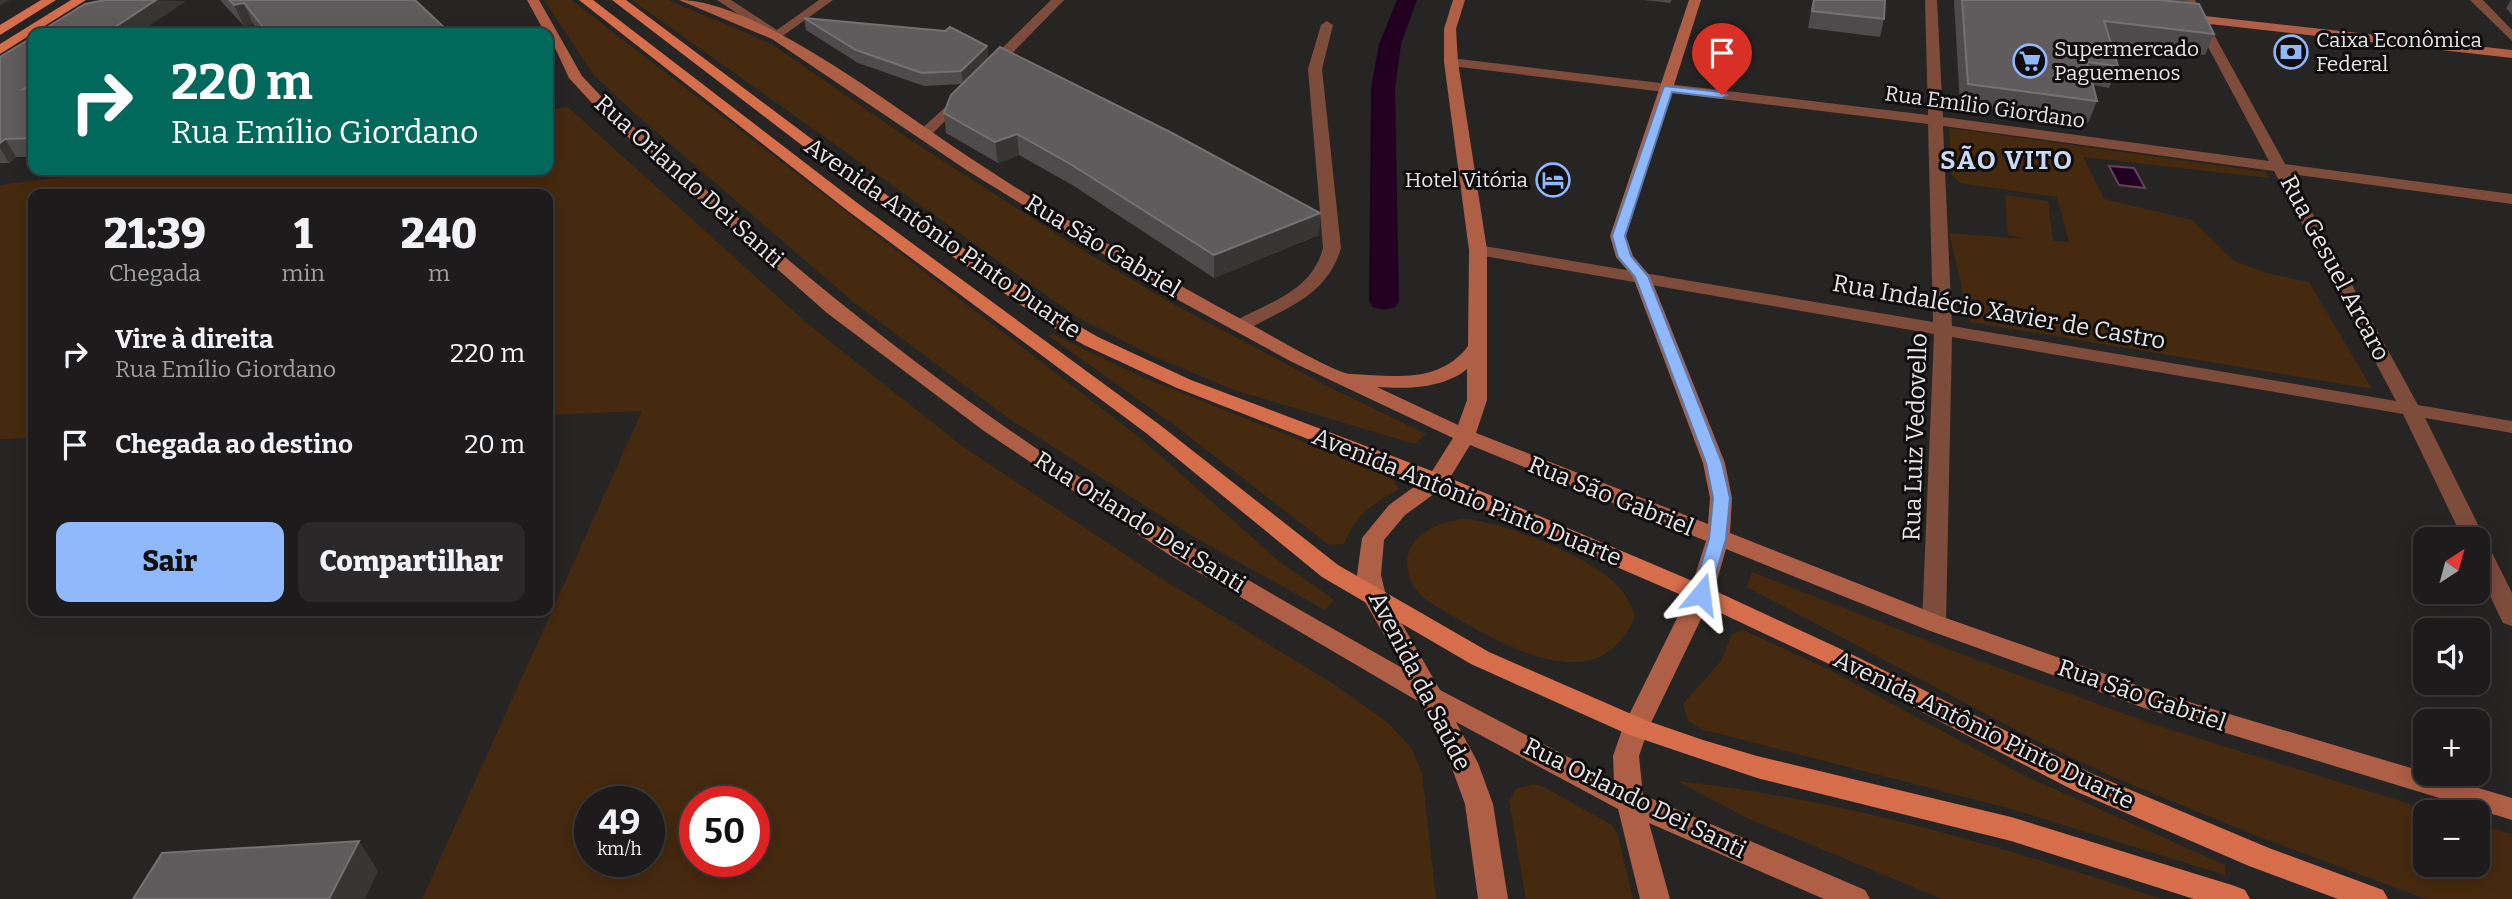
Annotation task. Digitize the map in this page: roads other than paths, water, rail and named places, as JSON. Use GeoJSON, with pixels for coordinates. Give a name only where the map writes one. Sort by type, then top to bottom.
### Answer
{"type":"FeatureCollection","features":[{"type":"Feature","properties":{"kind":"main road"},"geometry":{"type":"LineString","coordinates":[[0,31],[50,0]]}},
{"type":"Feature","properties":{"kind":"main road"},"geometry":{"type":"LineString","coordinates":[[35,28],[80,0]]}},
{"type":"Feature","properties":{"kind":"main road","name":"Rua Orlando Dei Santi"},"geometry":{"type":"LineString","coordinates":[[533,0],[548,28]]}},
{"type":"Feature","properties":{"kind":"main road","name":"Avenida Antônio Pinto Duarte"},"geometry":{"type":"LineString","coordinates":[[585,0],[854,208],[1153,429],[1287,540],[1330,571],[1480,658],[1636,727],[1757,767],[2011,829],[2235,899]]}},
{"type":"Feature","properties":{"kind":"main road","name":"Avenida Antônio Pinto Duarte"},"geometry":{"type":"LineString","coordinates":[[618,0],[882,199],[1056,321],[1125,358],[1184,384],[1437,481],[1701,594],[1836,657],[2085,783],[2259,857],[2373,899]]}},
{"type":"Feature","properties":{"kind":"main road","name":"Rua São Gabriel"},"geometry":{"type":"LineString","coordinates":[[685,0],[778,36],[923,134],[1083,235],[1240,326],[1325,370],[1465,436],[1934,623],[2156,702],[2512,809]]}},
{"type":"Feature","properties":{"kind":"main road","name":"Avenida da Saúde"},"geometry":{"type":"LineString","coordinates":[[1460,0],[1450,29],[1451,62],[1478,250],[1477,400],[1465,436],[1437,481],[1397,510],[1373,538],[1369,575],[1374,597],[1433,698],[1464,763],[1479,804],[1493,899]]}},
{"type":"Feature","properties":{"kind":"main road"},"geometry":{"type":"LineString","coordinates":[[1655,899],[1630,802],[1626,762],[1636,727],[1701,594],[1718,539],[1721,498],[1714,463],[1641,276],[1625,257],[1618,236],[1695,0]]}},
{"type":"Feature","properties":{"kind":"main road"},"geometry":{"type":"LineString","coordinates":[[2162,15],[2512,54]]}},
{"type":"Feature","properties":{"kind":"main road"},"geometry":{"type":"LineString","coordinates":[[0,50],[28,32]]}},
{"type":"Feature","properties":{"kind":"main road","name":"Rua Orlando Dei Santi"},"geometry":{"type":"LineString","coordinates":[[553,36],[576,78],[608,113],[833,309],[991,427],[1180,551],[1433,698],[1630,802],[1855,899]]}},
{"type":"Feature","properties":{"kind":"main road"},"geometry":{"type":"LineString","coordinates":[[1325,370],[1374,381],[1429,380],[1465,365],[1479,344]]}},
{"type":"Feature","properties":{"kind":"street","name":"Rua São Gabriel"},"geometry":{"type":"LineString","coordinates":[[723,0],[778,36]]}},
{"type":"Feature","properties":{"kind":"street"},"geometry":{"type":"LineString","coordinates":[[778,36],[827,0]]}},
{"type":"Feature","properties":{"kind":"street"},"geometry":{"type":"LineString","coordinates":[[923,134],[1058,0]]}},
{"type":"Feature","properties":{"kind":"street","name":"Rua Luiz Vedovello"},"geometry":{"type":"LineString","coordinates":[[1930,0],[1937,121],[1943,330],[1934,623]]}},
{"type":"Feature","properties":{"kind":"street","name":"Rua Gesuel Arcaro"},"geometry":{"type":"LineString","coordinates":[[2189,0],[2411,410],[2468,527]]}},
{"type":"Feature","properties":{"kind":"street"},"geometry":{"type":"LineString","coordinates":[[2476,0],[2512,37]]}},
{"type":"Feature","properties":{"kind":"street"},"geometry":{"type":"LineString","coordinates":[[1240,326],[1311,287],[1326,269],[1332,248],[1315,69],[1327,25]]}},
{"type":"Feature","properties":{"kind":"street","name":"Rua Emílio Giordano"},"geometry":{"type":"LineString","coordinates":[[1451,62],[1937,121],[2512,200]]}},
{"type":"Feature","properties":{"kind":"street","name":"Rua Indalécio Xavier de Castro"},"geometry":{"type":"LineString","coordinates":[[1478,250],[2512,427]]}},
{"type":"Feature","properties":{"kind":"street"},"geometry":{"type":"LineString","coordinates":[[2490,572],[2512,617]]}},
{"type":"Feature","properties":{"kind":"waterway"},"geometry":{"type":"LineString","coordinates":[[1384,301],[1383,88],[1390,44],[1407,0]]}},
{"type":"Feature","properties":{"kind":"place","name":"Caixa Econômica Federal"},"geometry":{"type":"Point","coordinates":[2291,52]}},
{"type":"Feature","properties":{"kind":"place","name":"Supermercado Paguemenos"},"geometry":{"type":"Point","coordinates":[2030,61]}},
{"type":"Feature","properties":{"kind":"place","name":"Hotel Vitória"},"geometry":{"type":"Point","coordinates":[1553,180]}},
{"type":"Feature","properties":{"kind":"district","name":"SÃO VITO"},"geometry":{"type":"Point","coordinates":[2007,160]}}]}
